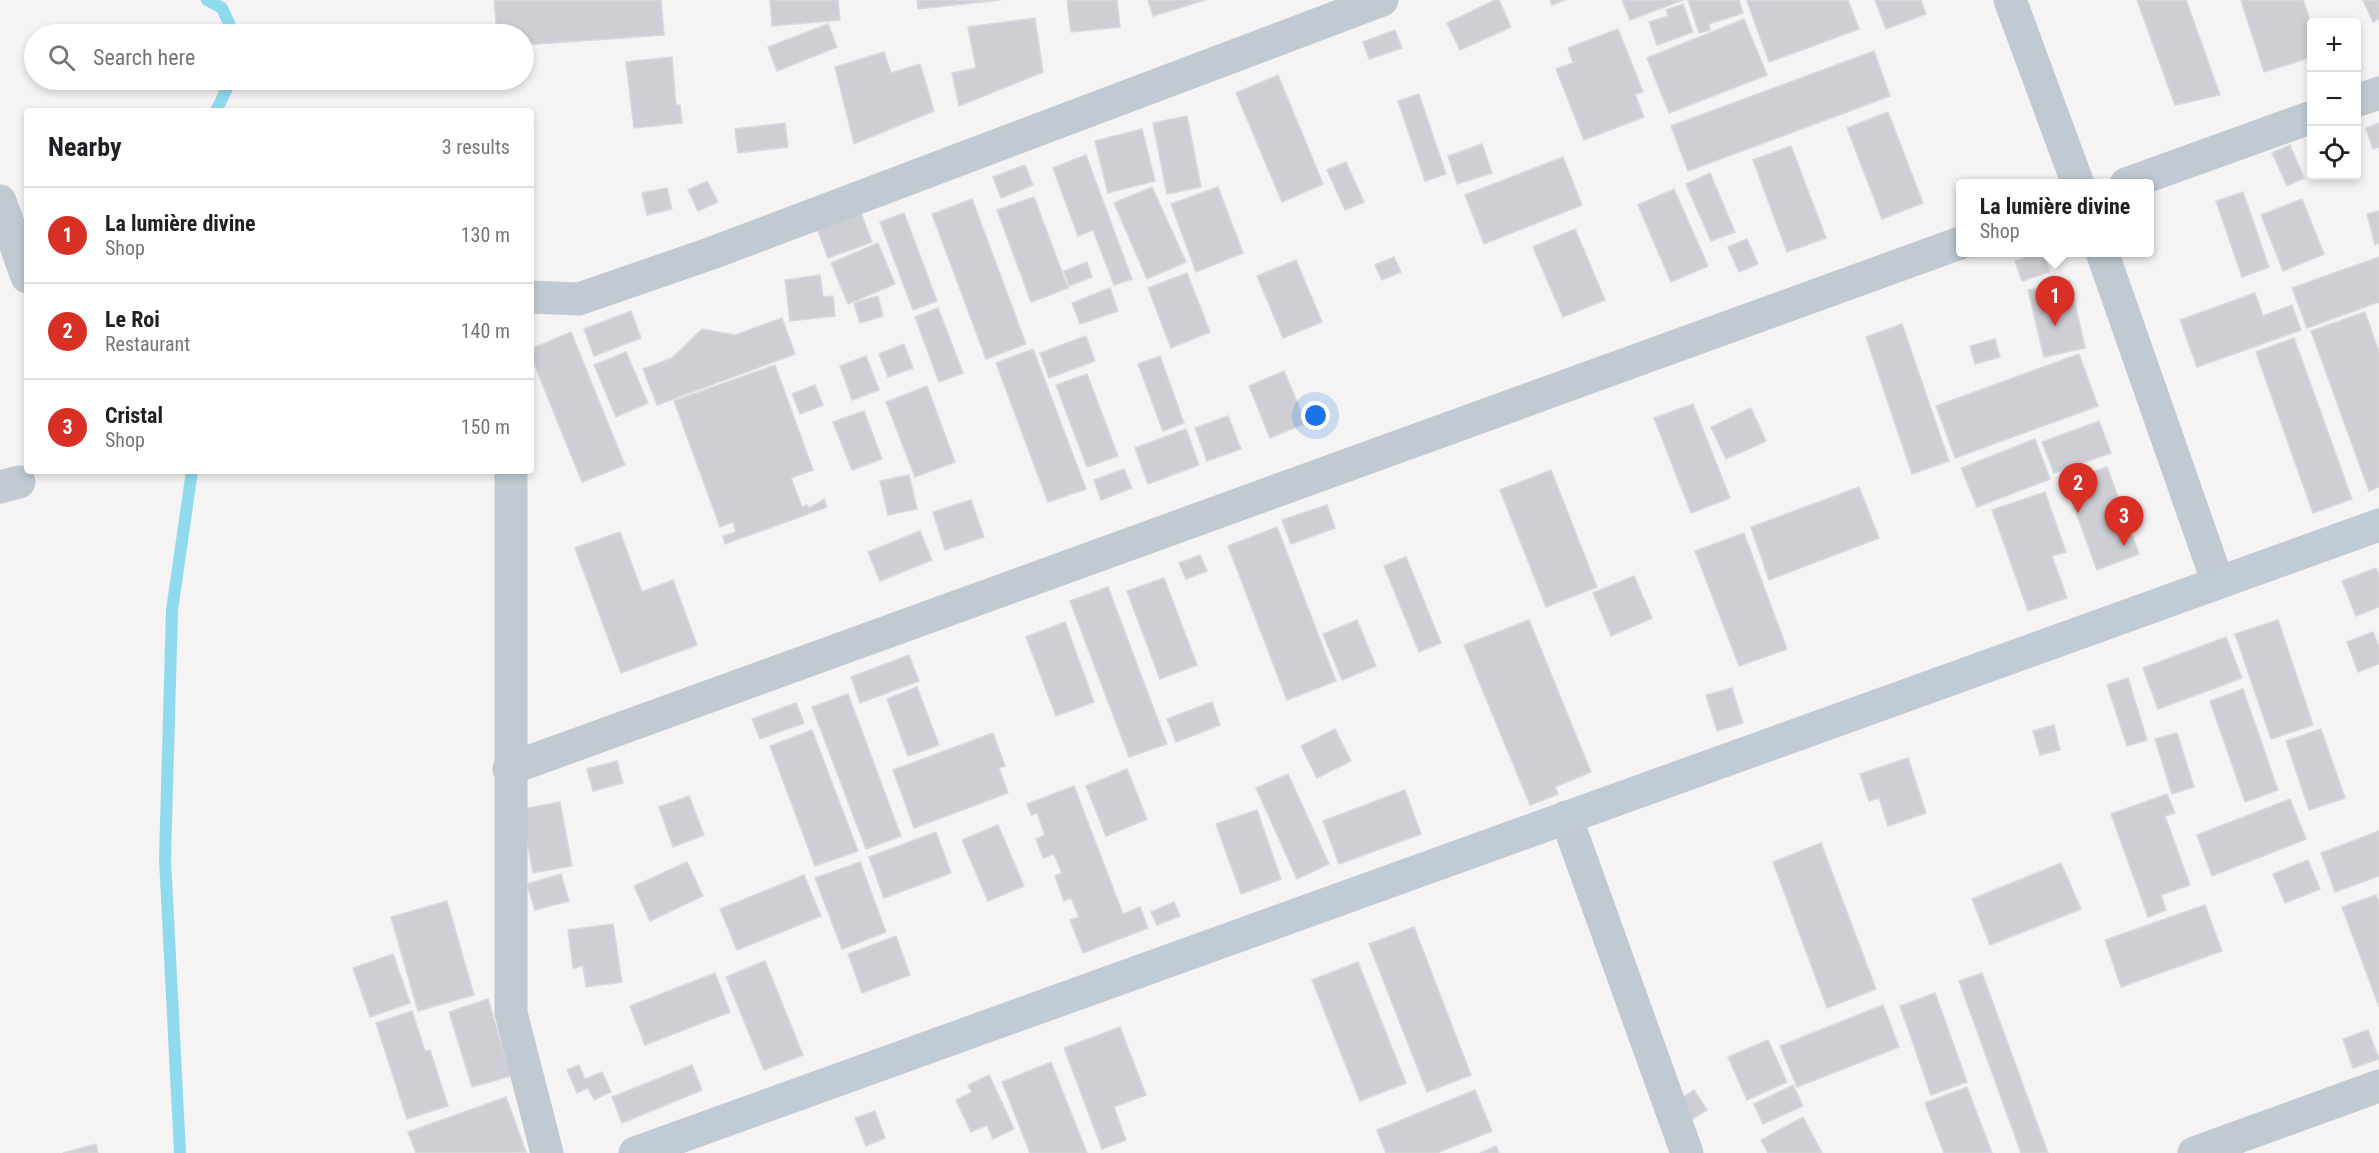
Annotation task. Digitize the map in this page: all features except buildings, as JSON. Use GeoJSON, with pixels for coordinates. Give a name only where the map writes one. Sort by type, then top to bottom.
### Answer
{"type":"FeatureCollection","features":[{"type":"Feature","properties":{"kind":"street"},"geometry":{"type":"LineString","coordinates":[[534,297],[579,299],[690,261],[1315,12],[1382,0]]}},
{"type":"Feature","properties":{"kind":"street"},"geometry":{"type":"LineString","coordinates":[[2010,0],[2077,179]]}},
{"type":"Feature","properties":{"kind":"street"},"geometry":{"type":"LineString","coordinates":[[2361,99],[2379,93]]}},
{"type":"Feature","properties":{"kind":"street"},"geometry":{"type":"LineString","coordinates":[[2137,179],[2307,119]]}},
{"type":"Feature","properties":{"kind":"street"},"geometry":{"type":"LineString","coordinates":[[0,201],[24,269]]}},
{"type":"Feature","properties":{"kind":"street"},"geometry":{"type":"LineString","coordinates":[[509,769],[1956,244]]}},
{"type":"Feature","properties":{"kind":"street"},"geometry":{"type":"LineString","coordinates":[[2104,257],[2218,583]]}},
{"type":"Feature","properties":{"kind":"street"},"geometry":{"type":"LineString","coordinates":[[511,474],[509,769],[511,1013],[547,1153]]}},
{"type":"Feature","properties":{"kind":"street"},"geometry":{"type":"LineString","coordinates":[[635,1153],[2379,525]]}},
{"type":"Feature","properties":{"kind":"street"},"geometry":{"type":"LineString","coordinates":[[1566,817],[1688,1153]]}},
{"type":"Feature","properties":{"kind":"street"},"geometry":{"type":"LineString","coordinates":[[2194,1153],[2379,1086]]}},
{"type":"Feature","properties":{"kind":"waterway"},"geometry":{"type":"LineString","coordinates":[[207,0],[222,8],[229,24]]}},
{"type":"Feature","properties":{"kind":"waterway"},"geometry":{"type":"LineString","coordinates":[[217,108],[226,90]]}},
{"type":"Feature","properties":{"kind":"waterway"},"geometry":{"type":"LineString","coordinates":[[180,1153],[165,859],[172,610],[192,474]]}},
{"type":"Feature","properties":{"kind":"place","name":"La lumière divine"},"geometry":{"type":"Point","coordinates":[2055,326]}},
{"type":"Feature","properties":{"kind":"place","name":"Le Roi"},"geometry":{"type":"Point","coordinates":[2078,513]}},
{"type":"Feature","properties":{"kind":"place","name":"Cristal"},"geometry":{"type":"Point","coordinates":[2124,546]}}]}
